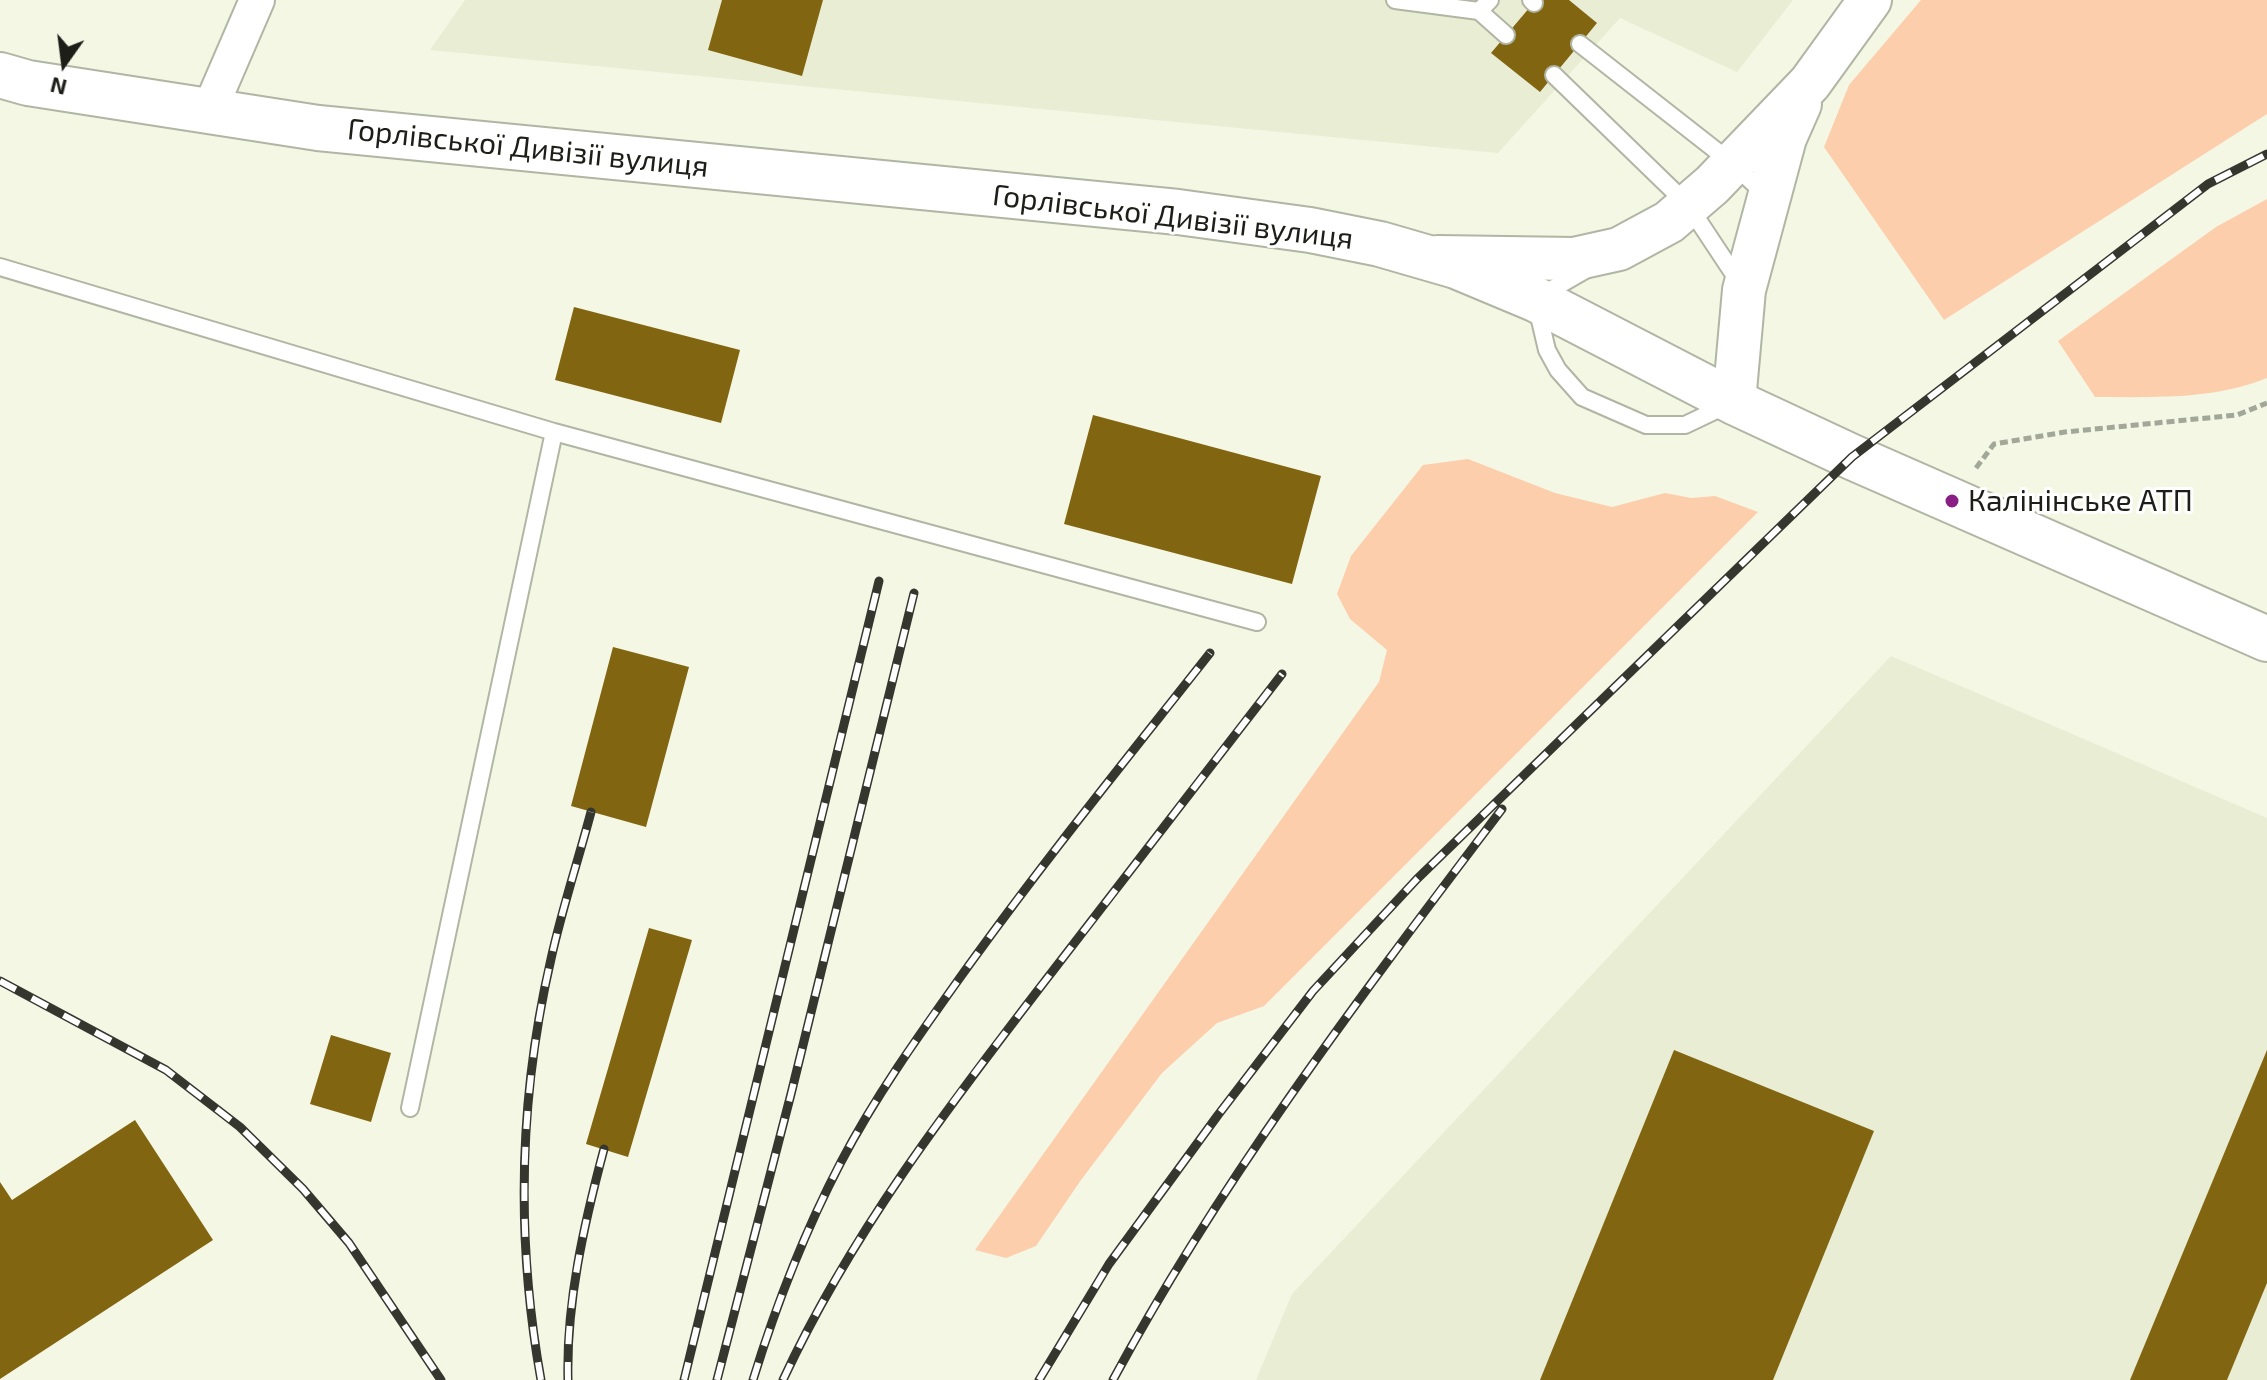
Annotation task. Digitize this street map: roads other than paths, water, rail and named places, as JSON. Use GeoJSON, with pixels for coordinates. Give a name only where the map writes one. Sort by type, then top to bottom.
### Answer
{"type":"FeatureCollection","features":[{"type":"Feature","properties":{"kind":"main road","name":"Горлівської Дивізії вулиця"},"geometry":{"type":"LineString","coordinates":[[0,75],[28,83],[318,128],[1178,212],[1310,230],[1380,244],[1456,266],[1535,299],[1734,402],[2267,639]]}},
{"type":"Feature","properties":{"kind":"street"},"geometry":{"type":"LineString","coordinates":[[209,111],[257,0]]}},
{"type":"Feature","properties":{"kind":"street"},"geometry":{"type":"LineString","coordinates":[[1421,256],[1574,259],[1619,249],[1669,222],[1810,83],[1870,0]]}},
{"type":"Feature","properties":{"kind":"street"},"geometry":{"type":"LineString","coordinates":[[1734,402],[1744,290],[1785,138],[1810,83]]}},
{"type":"Feature","properties":{"kind":"lane"},"geometry":{"type":"LineString","coordinates":[[1395,0],[1484,6],[1506,35]]}},
{"type":"Feature","properties":{"kind":"lane"},"geometry":{"type":"LineString","coordinates":[[1580,44],[1732,163],[1768,197]]}},
{"type":"Feature","properties":{"kind":"lane"},"geometry":{"type":"LineString","coordinates":[[1554,75],[1688,205],[1744,290]]}},
{"type":"Feature","properties":{"kind":"lane"},"geometry":{"type":"LineString","coordinates":[[1619,249],[1535,299],[1547,350],[1558,370],[1582,397],[1646,425],[1685,425],[1734,402]]}},
{"type":"Feature","properties":{"kind":"lane"},"geometry":{"type":"LineString","coordinates":[[0,267],[554,432],[1257,622]]}},
{"type":"Feature","properties":{"kind":"lane"},"geometry":{"type":"LineString","coordinates":[[410,1108],[554,432]]}},
{"type":"Feature","properties":{"kind":"railway"},"geometry":{"type":"LineString","coordinates":[[1039,1380],[1109,1264],[1218,1115],[1313,991],[1417,879],[1852,457],[2208,184],[2267,154]]}},
{"type":"Feature","properties":{"kind":"railway"},"geometry":{"type":"LineString","coordinates":[[684,1380],[879,581]]}},
{"type":"Feature","properties":{"kind":"railway"},"geometry":{"type":"LineString","coordinates":[[717,1380],[914,593]]}},
{"type":"Feature","properties":{"kind":"railway"},"geometry":{"type":"LineString","coordinates":[[753,1380],[781,1296],[815,1215],[882,1091],[1020,896],[1210,653]]}},
{"type":"Feature","properties":{"kind":"railway"},"geometry":{"type":"LineString","coordinates":[[783,1380],[839,1274],[937,1124],[1282,674]]}},
{"type":"Feature","properties":{"kind":"railway"},"geometry":{"type":"LineString","coordinates":[[1113,1380],[1156,1304],[1248,1158],[1347,1017],[1502,809]]}},
{"type":"Feature","properties":{"kind":"railway"},"geometry":{"type":"LineString","coordinates":[[541,1380],[533,1327],[525,1222],[527,1116],[540,1011],[565,903],[591,812]]}},
{"type":"Feature","properties":{"kind":"railway"},"geometry":{"type":"LineString","coordinates":[[0,981],[166,1070],[240,1127],[303,1189],[349,1243],[441,1380]]}},
{"type":"Feature","properties":{"kind":"railway"},"geometry":{"type":"LineString","coordinates":[[568,1380],[573,1293],[604,1149]]}},
{"type":"Feature","properties":{"kind":"place","name":"Калінінське АТП"},"geometry":{"type":"Point","coordinates":[1952,501]}}]}
